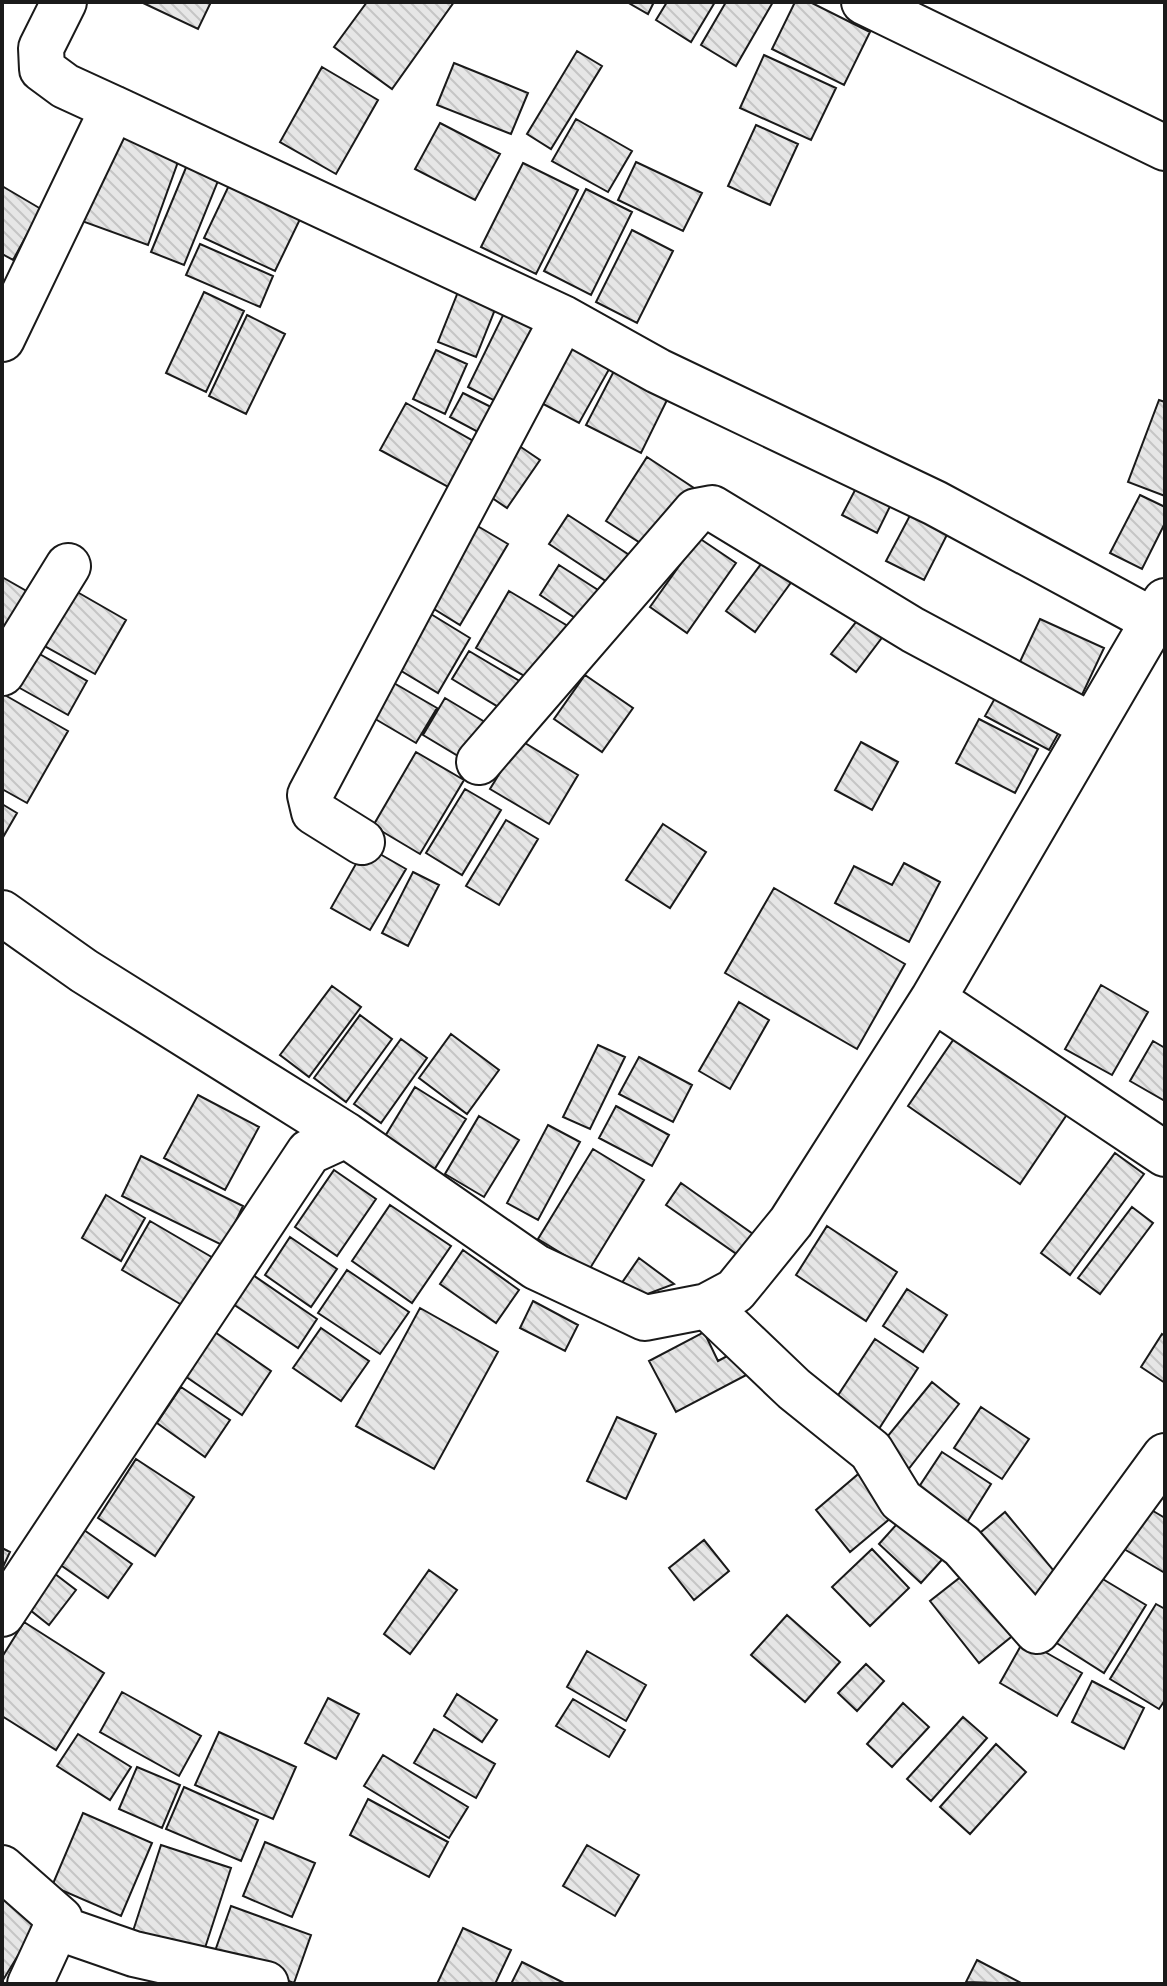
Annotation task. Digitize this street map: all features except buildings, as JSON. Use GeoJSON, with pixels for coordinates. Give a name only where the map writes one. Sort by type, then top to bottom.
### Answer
{"type":"FeatureCollection","features":[{"type":"Feature","properties":{"kind":"street"},"geometry":{"type":"LineString","coordinates":[[2,913],[84,971],[346,1135],[536,1267],[645,1318],[707,1306],[735,1291],[791,1222],[933,999],[1160,611],[658,371],[563,318],[65,86],[42,69],[41,48],[64,2]]}},
{"type":"Feature","properties":{"kind":"street"},"geometry":{"type":"LineString","coordinates":[[883,6],[1165,148]]}},
{"type":"Feature","properties":{"kind":"street"},"geometry":{"type":"LineString","coordinates":[[2,339],[113,108]]}},
{"type":"Feature","properties":{"kind":"street"},"geometry":{"type":"LineString","coordinates":[[362,842],[314,812],[310,795],[563,318]]}},
{"type":"Feature","properties":{"kind":"street"},"geometry":{"type":"LineString","coordinates":[[479,762],[696,511],[712,508],[913,630],[1092,726]]}},
{"type":"Feature","properties":{"kind":"street"},"geometry":{"type":"LineString","coordinates":[[2,673],[68,566]]}},
{"type":"Feature","properties":{"kind":"street"},"geometry":{"type":"LineString","coordinates":[[933,999],[1165,1154]]}},
{"type":"Feature","properties":{"kind":"street"},"geometry":{"type":"LineString","coordinates":[[2,1614],[309,1152],[346,1135]]}},
{"type":"Feature","properties":{"kind":"street"},"geometry":{"type":"LineString","coordinates":[[707,1306],[794,1389],[871,1451],[901,1500],[962,1546],[1037,1631],[1165,1456]]}},
{"type":"Feature","properties":{"kind":"street"},"geometry":{"type":"LineString","coordinates":[[2,1868],[60,1919],[59,1928],[30,1984]]}},
{"type":"Feature","properties":{"kind":"street"},"geometry":{"type":"LineString","coordinates":[[59,1928],[134,1954],[266,1984]]}}]}
